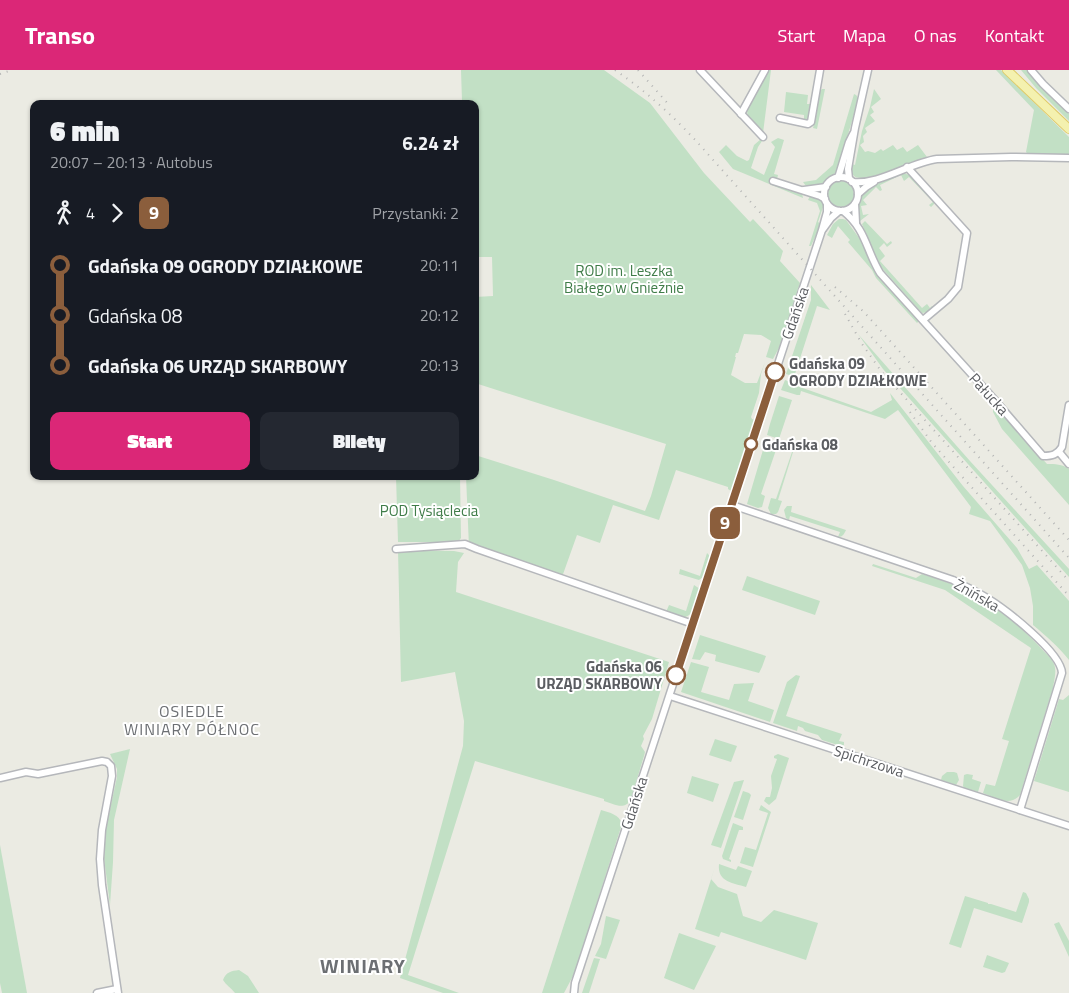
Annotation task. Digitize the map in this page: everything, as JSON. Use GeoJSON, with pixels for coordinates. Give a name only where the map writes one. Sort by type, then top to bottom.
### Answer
{"type":"FeatureCollection","features":[{"type":"Feature","properties":{"kind":"main road"},"geometry":{"type":"LineString","coordinates":[[1007,70],[1069,129]]}},
{"type":"Feature","properties":{"kind":"main road"},"geometry":{"type":"LineString","coordinates":[[1015,70],[1040,101]]}},
{"type":"Feature","properties":{"kind":"street"},"geometry":{"type":"LineString","coordinates":[[700,70],[763,137]]}},
{"type":"Feature","properties":{"kind":"street"},"geometry":{"type":"LineString","coordinates":[[741,114],[764,70]]}},
{"type":"Feature","properties":{"kind":"street"},"geometry":{"type":"LineString","coordinates":[[780,118],[808,124],[811,122],[820,70]]}},
{"type":"Feature","properties":{"kind":"street"},"geometry":{"type":"LineString","coordinates":[[858,194],[856,187],[850,180],[848,169],[868,70]]}},
{"type":"Feature","properties":{"kind":"street"},"geometry":{"type":"LineString","coordinates":[[1031,70],[1069,110]]}},
{"type":"Feature","properties":{"kind":"street"},"geometry":{"type":"LineString","coordinates":[[838,178],[855,128]]}},
{"type":"Feature","properties":{"kind":"street"},"geometry":{"type":"LineString","coordinates":[[773,181],[820,196],[835,210],[841,211],[850,209],[855,204],[858,194],[866,187],[882,178],[926,160],[1011,157],[1069,158]]}},
{"type":"Feature","properties":{"kind":"street"},"geometry":{"type":"LineString","coordinates":[[907,167],[967,233],[958,287],[948,299],[923,320]]}},
{"type":"Feature","properties":{"kind":"street"},"geometry":{"type":"LineString","coordinates":[[826,202],[824,193],[830,181],[838,178],[864,182],[882,178]]}},
{"type":"Feature","properties":{"kind":"street"},"geometry":{"type":"LineString","coordinates":[[803,190],[826,187]]}},
{"type":"Feature","properties":{"kind":"street","name":"Gdańska"},"geometry":{"type":"LineString","coordinates":[[574,993],[575,983],[822,230],[827,212],[826,202]]}},
{"type":"Feature","properties":{"kind":"street","name":"Pałucka"},"geometry":{"type":"LineString","coordinates":[[855,204],[856,223]]}},
{"type":"Feature","properties":{"kind":"street","name":"Pałucka"},"geometry":{"type":"LineString","coordinates":[[841,211],[856,223],[863,235],[873,262],[880,273],[1043,456],[1050,456],[1059,452]]}},
{"type":"Feature","properties":{"kind":"street","name":"Gdańska"},"geometry":{"type":"LineString","coordinates":[[822,230],[831,218],[841,211]]}},
{"type":"Feature","properties":{"kind":"street"},"geometry":{"type":"LineString","coordinates":[[1069,405],[1064,442],[1059,452],[1069,464]]}},
{"type":"Feature","properties":{"kind":"street","name":"Żnińska"},"geometry":{"type":"LineString","coordinates":[[732,505],[953,580],[988,598],[1032,632],[1060,663],[1062,672],[1020,810]]}},
{"type":"Feature","properties":{"kind":"street"},"geometry":{"type":"LineString","coordinates":[[396,549],[465,544],[476,550],[693,624]]}},
{"type":"Feature","properties":{"kind":"street","name":"Spichrzowa"},"geometry":{"type":"LineString","coordinates":[[670,696],[1069,826]]}},
{"type":"Feature","properties":{"kind":"street"},"geometry":{"type":"LineString","coordinates":[[0,778],[26,772],[38,774],[102,761],[109,764],[112,776],[102,830],[100,859],[102,885],[118,991],[97,993]]}},
{"type":"Feature","properties":{"kind":"street","name":"Gdańska"},"geometry":{"type":"LineString","coordinates":[[568,993],[575,983]]}},
{"type":"Feature","properties":{"kind":"green space","name":"ROD im. Leszka Białego w Gnieźnie"},"geometry":{"type":"Polygon","coordinates":[[[461,70],[604,70],[650,103],[704,173],[750,222],[753,219],[783,251],[780,261],[800,283],[780,346],[773,359],[766,357],[771,341],[761,335],[744,334],[738,353],[736,353],[731,375],[745,383],[757,383],[765,362],[761,374],[759,393],[751,417],[755,420],[731,491],[728,487],[676,470],[659,520],[613,505],[600,543],[577,535],[562,577],[469,547],[466,480],[479,480],[479,456],[645,511],[666,444],[479,384],[479,297],[493,296],[492,257],[479,257],[479,100],[462,100],[461,70]]]}},
{"type":"Feature","properties":{"kind":"green space"},"geometry":{"type":"Polygon","coordinates":[[[768,70],[771,70],[763,133],[750,119],[747,109],[768,70]]]}},
{"type":"Feature","properties":{"kind":"green space"},"geometry":{"type":"Polygon","coordinates":[[[996,70],[1001,70],[1069,137],[1069,154],[1028,154],[1026,152],[1034,110],[996,70]]]}},
{"type":"Feature","properties":{"kind":"green space"},"geometry":{"type":"Polygon","coordinates":[[[1021,70],[1027,70],[1069,114],[1069,121],[1036,88],[1021,70]]]}},
{"type":"Feature","properties":{"kind":"green space"},"geometry":{"type":"Polygon","coordinates":[[[822,89],[825,89],[817,129],[813,128],[822,89]]]}},
{"type":"Feature","properties":{"kind":"green space"},"geometry":{"type":"Polygon","coordinates":[[[874,89],[881,99],[871,107],[874,112],[870,115],[875,121],[865,128],[867,132],[863,136],[864,142],[860,145],[865,152],[875,153],[881,149],[883,151],[893,145],[897,150],[903,147],[907,152],[918,145],[927,157],[878,175],[859,178],[853,175],[852,164],[855,165],[862,131],[874,89]]]}},
{"type":"Feature","properties":{"kind":"green space"},"geometry":{"type":"Polygon","coordinates":[[[786,92],[808,95],[807,104],[811,104],[809,118],[804,120],[804,115],[784,112],[786,92]]]}},
{"type":"Feature","properties":{"kind":"green space"},"geometry":{"type":"Polygon","coordinates":[[[854,94],[857,96],[858,101],[837,171],[823,185],[815,187],[806,186],[803,182],[816,180],[833,165],[854,94]]]}},
{"type":"Feature","properties":{"kind":"green space"},"geometry":{"type":"Polygon","coordinates":[[[778,138],[784,140],[774,174],[778,175],[776,183],[802,193],[803,198],[733,169],[719,152],[726,145],[737,156],[747,161],[754,145],[761,139],[762,141],[751,168],[764,175],[775,147],[771,142],[778,138]]]}},
{"type":"Feature","properties":{"kind":"green space"},"geometry":{"type":"Polygon","coordinates":[[[902,173],[910,175],[934,201],[934,204],[931,207],[929,205],[933,202],[909,177],[904,181],[901,175],[880,185],[882,190],[880,191],[876,187],[863,200],[867,205],[861,206],[863,215],[869,214],[860,221],[857,210],[862,194],[877,184],[902,173]]]}},
{"type":"Feature","properties":{"kind":"green space"},"geometry":{"type":"Polygon","coordinates":[[[841,181],[850,185],[854,194],[850,203],[841,207],[832,203],[828,194],[832,185],[841,181]]]}},
{"type":"Feature","properties":{"kind":"green space"},"geometry":{"type":"Polygon","coordinates":[[[810,196],[819,198],[824,204],[818,222],[821,224],[811,246],[809,246],[820,211],[817,203],[808,200],[810,196]]]}},
{"type":"Feature","properties":{"kind":"green space"},"geometry":{"type":"Polygon","coordinates":[[[839,219],[846,220],[862,242],[872,267],[878,276],[919,321],[917,323],[876,278],[838,226],[832,238],[827,235],[833,224],[839,219]]]}},
{"type":"Feature","properties":{"kind":"green space"},"geometry":{"type":"Polygon","coordinates":[[[865,221],[887,244],[891,241],[892,243],[887,247],[884,243],[879,248],[885,256],[880,261],[922,308],[927,304],[930,308],[932,306],[934,308],[922,313],[880,266],[862,224],[865,221]]]}},
{"type":"Feature","properties":{"kind":"green space"},"geometry":{"type":"Polygon","coordinates":[[[811,285],[830,310],[817,306],[795,374],[799,376],[796,377],[786,374],[811,300],[811,285]]]}},
{"type":"Feature","properties":{"kind":"green space"},"geometry":{"type":"Polygon","coordinates":[[[858,334],[970,461],[1069,569],[1069,577],[883,369],[858,334]]]}},
{"type":"Feature","properties":{"kind":"green space"},"geometry":{"type":"Polygon","coordinates":[[[785,380],[871,412],[892,400],[890,393],[963,486],[1017,548],[1029,569],[1037,565],[1069,601],[1069,660],[1033,625],[1033,606],[1030,588],[1022,565],[990,521],[969,514],[971,507],[898,410],[885,419],[801,391],[800,395],[797,395],[781,390],[785,380]]]}},
{"type":"Feature","properties":{"kind":"green space"},"geometry":{"type":"Polygon","coordinates":[[[779,396],[792,400],[779,439],[767,435],[779,396]]]}},
{"type":"Feature","properties":{"kind":"green space"},"geometry":{"type":"Polygon","coordinates":[[[995,406],[1047,464],[1061,465],[1069,469],[1069,505],[1002,429],[993,412],[995,406]]]}},
{"type":"Feature","properties":{"kind":"green space"},"geometry":{"type":"Polygon","coordinates":[[[765,443],[777,447],[761,494],[765,496],[762,507],[758,508],[747,504],[765,443]]]}},
{"type":"Feature","properties":{"kind":"green space"},"geometry":{"type":"Polygon","coordinates":[[[792,452],[778,500],[782,501],[778,512],[771,514],[768,508],[771,498],[776,499],[792,452]]]}},
{"type":"Feature","properties":{"kind":"green space","name":"POD Tysiąclecia"},"geometry":{"type":"Polygon","coordinates":[[[396,480],[460,480],[461,538],[458,542],[398,542],[396,480]]]}},
{"type":"Feature","properties":{"kind":"green space"},"geometry":{"type":"Polygon","coordinates":[[[787,506],[792,506],[791,512],[846,530],[842,536],[838,537],[840,532],[790,516],[789,520],[786,518],[784,510],[787,506]]]}},
{"type":"Feature","properties":{"kind":"green space"},"geometry":{"type":"Polygon","coordinates":[[[398,550],[454,551],[464,553],[458,562],[456,592],[669,662],[652,719],[643,736],[644,739],[641,746],[645,752],[631,799],[626,805],[615,805],[604,801],[604,799],[475,761],[408,975],[459,993],[443,993],[400,978],[463,746],[464,721],[455,672],[401,682],[398,550]]]}},
{"type":"Feature","properties":{"kind":"green space"},"geometry":{"type":"Polygon","coordinates":[[[707,553],[710,556],[703,576],[699,580],[679,574],[680,569],[700,576],[707,553]]]}},
{"type":"Feature","properties":{"kind":"green space"},"geometry":{"type":"Polygon","coordinates":[[[873,564],[916,578],[922,574],[963,589],[997,609],[1015,623],[1050,657],[1055,667],[1053,688],[1020,795],[1016,799],[1007,801],[983,793],[986,784],[995,786],[1009,741],[1002,739],[1031,648],[945,590],[872,566],[873,564]]]}},
{"type":"Feature","properties":{"kind":"green space"},"geometry":{"type":"Polygon","coordinates":[[[747,576],[820,601],[815,615],[742,590],[747,576]]]}},
{"type":"Feature","properties":{"kind":"green space"},"geometry":{"type":"Polygon","coordinates":[[[694,585],[700,589],[689,615],[680,617],[666,612],[669,605],[686,611],[694,585]]]}},
{"type":"Feature","properties":{"kind":"green space"},"geometry":{"type":"Polygon","coordinates":[[[700,635],[766,656],[759,673],[715,661],[716,655],[705,652],[700,660],[692,659],[700,635]]]}},
{"type":"Feature","properties":{"kind":"green space"},"geometry":{"type":"Polygon","coordinates":[[[691,662],[709,667],[701,692],[729,700],[734,684],[754,683],[748,701],[774,710],[770,722],[681,692],[691,662]]]}},
{"type":"Feature","properties":{"kind":"green space"},"geometry":{"type":"Polygon","coordinates":[[[796,675],[800,676],[786,716],[842,734],[839,741],[844,742],[844,745],[841,746],[822,740],[818,735],[805,731],[798,726],[797,731],[773,723],[787,682],[796,675]]]}},
{"type":"Feature","properties":{"kind":"green space"},"geometry":{"type":"Polygon","coordinates":[[[1069,695],[1069,792],[1034,781],[1059,699],[1063,700],[1069,695]]]}},
{"type":"Feature","properties":{"kind":"green space"},"geometry":{"type":"Polygon","coordinates":[[[715,739],[737,746],[731,762],[709,755],[715,739]]]}},
{"type":"Feature","properties":{"kind":"green space"},"geometry":{"type":"Polygon","coordinates":[[[130,749],[114,820],[110,905],[104,858],[106,828],[117,769],[110,754],[130,749]]]}},
{"type":"Feature","properties":{"kind":"green space"},"geometry":{"type":"Polygon","coordinates":[[[778,754],[789,758],[776,799],[769,805],[764,801],[766,797],[770,797],[772,788],[771,776],[777,759],[774,756],[778,754]]]}},
{"type":"Feature","properties":{"kind":"green space"},"geometry":{"type":"Polygon","coordinates":[[[947,772],[957,773],[959,780],[956,785],[941,780],[942,776],[947,772]]]}},
{"type":"Feature","properties":{"kind":"green space"},"geometry":{"type":"Polygon","coordinates":[[[964,775],[973,775],[972,779],[981,782],[978,792],[964,788],[964,775]]]}},
{"type":"Feature","properties":{"kind":"green space"},"geometry":{"type":"Polygon","coordinates":[[[692,776],[719,784],[713,802],[687,793],[692,776]]]}},
{"type":"Feature","properties":{"kind":"green space"},"geometry":{"type":"Polygon","coordinates":[[[744,780],[721,848],[711,845],[734,782],[744,780]]]}},
{"type":"Feature","properties":{"kind":"green space"},"geometry":{"type":"Polygon","coordinates":[[[743,791],[751,795],[743,820],[734,817],[743,791]]]}},
{"type":"Feature","properties":{"kind":"green space"},"geometry":{"type":"Polygon","coordinates":[[[761,805],[771,812],[753,867],[740,863],[745,847],[756,850],[768,813],[759,810],[761,805]]]}},
{"type":"Feature","properties":{"kind":"green space"},"geometry":{"type":"Polygon","coordinates":[[[601,810],[616,816],[622,824],[574,974],[564,993],[542,993],[601,810]]]}},
{"type":"Feature","properties":{"kind":"green space"},"geometry":{"type":"Polygon","coordinates":[[[733,823],[743,827],[743,830],[739,830],[729,859],[731,862],[723,859],[722,856],[733,823]]]}},
{"type":"Feature","properties":{"kind":"green space"},"geometry":{"type":"Polygon","coordinates":[[[0,845],[27,993],[2,993],[0,983],[0,845]]]}},
{"type":"Feature","properties":{"kind":"green space"},"geometry":{"type":"Polygon","coordinates":[[[719,864],[736,870],[738,866],[752,871],[746,887],[731,883],[723,878],[719,870],[719,864]]]}},
{"type":"Feature","properties":{"kind":"green space"},"geometry":{"type":"Polygon","coordinates":[[[711,879],[718,887],[737,894],[743,916],[761,922],[774,910],[818,923],[806,960],[721,932],[719,937],[695,929],[711,879]]]}},
{"type":"Feature","properties":{"kind":"green space"},"geometry":{"type":"Polygon","coordinates":[[[1023,892],[1026,893],[1029,902],[1022,923],[974,908],[961,948],[949,944],[965,896],[1016,912],[1023,892]]]}},
{"type":"Feature","properties":{"kind":"green space"},"geometry":{"type":"Polygon","coordinates":[[[606,916],[620,920],[606,959],[595,956],[601,944],[606,916]]]}},
{"type":"Feature","properties":{"kind":"green space"},"geometry":{"type":"Polygon","coordinates":[[[1059,922],[1069,941],[1069,957],[1054,924],[1059,922]]]}},
{"type":"Feature","properties":{"kind":"green space"},"geometry":{"type":"Polygon","coordinates":[[[679,933],[716,946],[694,990],[664,978],[679,933]]]}},
{"type":"Feature","properties":{"kind":"green space"},"geometry":{"type":"Polygon","coordinates":[[[987,955],[1009,963],[1005,972],[1002,973],[983,967],[987,955]]]}},
{"type":"Feature","properties":{"kind":"green space"},"geometry":{"type":"Polygon","coordinates":[[[594,958],[600,959],[589,993],[582,993],[594,958]]]}},
{"type":"Feature","properties":{"kind":"green space"},"geometry":{"type":"Polygon","coordinates":[[[239,970],[248,976],[259,993],[235,993],[223,980],[231,971],[239,970]]]}},
{"type":"Feature","properties":{"kind":"railway"},"geometry":{"type":"LineString","coordinates":[[0,74],[12,70]]}},
{"type":"Feature","properties":{"kind":"railway"},"geometry":{"type":"LineString","coordinates":[[615,70],[659,104],[698,143],[1069,558]]}},
{"type":"Feature","properties":{"kind":"railway"},"geometry":{"type":"LineString","coordinates":[[638,70],[670,106]]}},
{"type":"Feature","properties":{"kind":"railway"},"geometry":{"type":"LineString","coordinates":[[835,287],[864,312],[1069,540]]}},
{"type":"Feature","properties":{"kind":"railway"},"geometry":{"type":"LineString","coordinates":[[845,314],[862,344],[881,371],[1069,581]]}},
{"type":"Feature","properties":{"kind":"railway"},"geometry":{"type":"LineString","coordinates":[[910,412],[932,443],[1069,596]]}},
{"type":"Feature","properties":{"kind":"bus line","name":"9"},"geometry":{"type":"LineString","coordinates":[[676,675],[775,372]]}},
{"type":"Feature","properties":{"kind":"place","name":"Gdańska 09 OGRODY DZIAŁKOWE"},"geometry":{"type":"Point","coordinates":[775,372]}},
{"type":"Feature","properties":{"kind":"place","name":"Gdańska 08"},"geometry":{"type":"Point","coordinates":[751,444]}},
{"type":"Feature","properties":{"kind":"place","name":"Gdańska 06 URZĄD SKARBOWY"},"geometry":{"type":"Point","coordinates":[676,675]}},
{"type":"Feature","properties":{"kind":"district","name":"OSIEDLE WINIARY PÓŁNOC"},"geometry":{"type":"Point","coordinates":[192,720]}},
{"type":"Feature","properties":{"kind":"district","name":"WINIARY"},"geometry":{"type":"Point","coordinates":[363,965]}}]}
